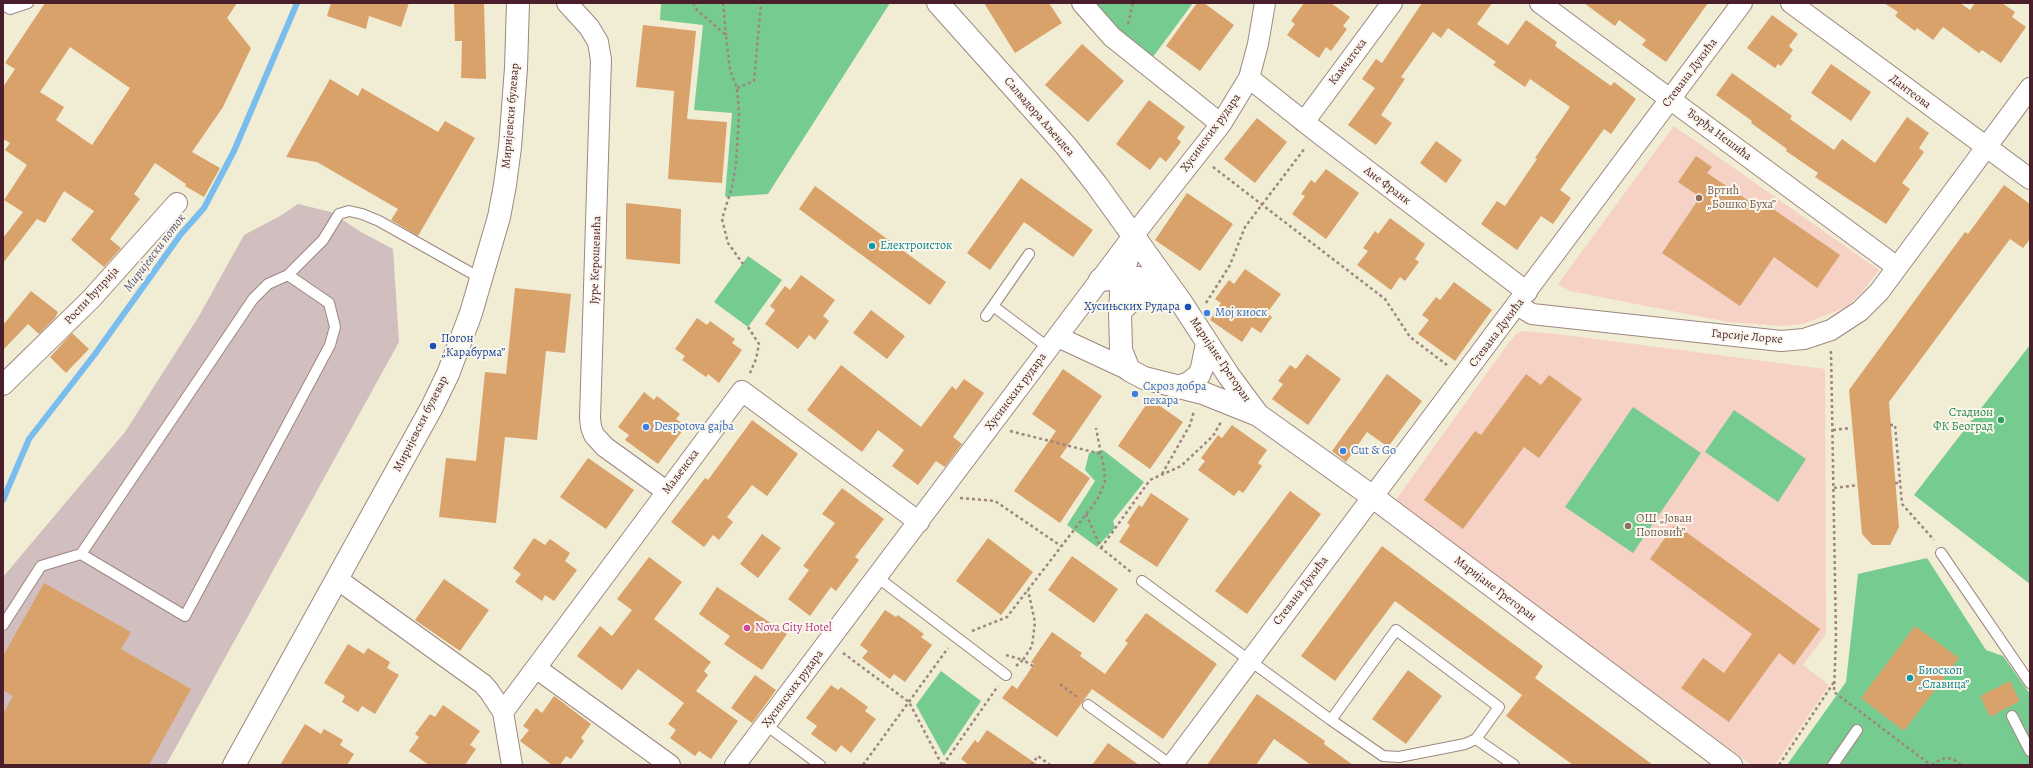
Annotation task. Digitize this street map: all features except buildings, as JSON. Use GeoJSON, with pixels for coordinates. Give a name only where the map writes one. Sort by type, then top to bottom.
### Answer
{"type":"FeatureCollection","features":[{"type":"Feature","properties":{"kind":"street","name":"Миријевски булевар"},"geometry":{"type":"LineString","coordinates":[[234,765],[432,407],[448,374],[482,279],[499,217],[510,147],[516,68],[518,3]]}},
{"type":"Feature","properties":{"kind":"street","name":"Јуре Керошевића"},"geometry":{"type":"LineString","coordinates":[[567,3],[589,27],[598,42],[601,60],[590,418],[591,427],[594,435],[605,448],[666,491]]}},
{"type":"Feature","properties":{"kind":"street","name":"Салвадора Аљендеа"},"geometry":{"type":"LineString","coordinates":[[938,3],[1066,146],[1133,236]]}},
{"type":"Feature","properties":{"kind":"street"},"geometry":{"type":"LineString","coordinates":[[1082,3],[1112,37],[1220,124]]}},
{"type":"Feature","properties":{"kind":"street","name":"Хусинских рудара"},"geometry":{"type":"LineString","coordinates":[[735,765],[1133,236],[1220,124],[1249,78],[1258,44],[1265,3]]}},
{"type":"Feature","properties":{"kind":"street","name":"Камчатска"},"geometry":{"type":"LineString","coordinates":[[1311,127],[1392,3]]}},
{"type":"Feature","properties":{"kind":"street","name":"Ђорђа Нешића"},"geometry":{"type":"LineString","coordinates":[[1540,3],[1897,267]]}},
{"type":"Feature","properties":{"kind":"street","name":"Стевана Дукића"},"geometry":{"type":"LineString","coordinates":[[1172,765],[1249,660],[1522,299],[1742,3]]}},
{"type":"Feature","properties":{"kind":"street","name":"Дантеова"},"geometry":{"type":"LineString","coordinates":[[1791,3],[2030,179]]}},
{"type":"Feature","properties":{"kind":"street","name":"Ане Франк"},"geometry":{"type":"LineString","coordinates":[[1249,78],[1522,299]]}},
{"type":"Feature","properties":{"kind":"street","name":"Гарсије Лорке"},"geometry":{"type":"LineString","coordinates":[[1522,299],[1532,314],[1781,341],[1804,339],[1831,330],[1860,311],[1879,292],[2030,88]]}},
{"type":"Feature","properties":{"kind":"street","name":"Роспи ћуприја"},"geometry":{"type":"LineString","coordinates":[[3,385],[91,299],[177,203]]}},
{"type":"Feature","properties":{"kind":"street"},"geometry":{"type":"LineString","coordinates":[[1129,370],[1121,350],[1120,311],[1122,278],[1133,236]]}},
{"type":"Feature","properties":{"kind":"street","name":"Маријане Грегоран"},"geometry":{"type":"LineString","coordinates":[[1133,236],[1181,302],[1207,343],[1258,415]]}},
{"type":"Feature","properties":{"kind":"street"},"geometry":{"type":"LineString","coordinates":[[1100,280],[1139,278],[1151,282],[1181,302]]}},
{"type":"Feature","properties":{"kind":"street"},"geometry":{"type":"LineString","coordinates":[[1120,311],[1136,298],[1150,294],[1163,295],[1181,302]]}},
{"type":"Feature","properties":{"kind":"street"},"geometry":{"type":"LineString","coordinates":[[1053,342],[1129,370]]}},
{"type":"Feature","properties":{"kind":"street"},"geometry":{"type":"LineString","coordinates":[[1178,387],[1189,383],[1199,375],[1202,368],[1207,343]]}},
{"type":"Feature","properties":{"kind":"street","name":"Маријане Грегоран"},"geometry":{"type":"LineString","coordinates":[[1129,370],[1144,378],[1200,393],[1258,415],[1373,497],[1731,765]]}},
{"type":"Feature","properties":{"kind":"street","name":"Маљенска"},"geometry":{"type":"LineString","coordinates":[[503,712],[666,491],[742,391]]}},
{"type":"Feature","properties":{"kind":"street"},"geometry":{"type":"LineString","coordinates":[[742,391],[919,522]]}},
{"type":"Feature","properties":{"kind":"street"},"geometry":{"type":"LineString","coordinates":[[337,580],[483,684],[503,712],[512,765]]}},
{"type":"Feature","properties":{"kind":"street"},"geometry":{"type":"LineString","coordinates":[[536,668],[670,765]]}},
{"type":"Feature","properties":{"kind":"lane"},"geometry":{"type":"LineString","coordinates":[[3,5],[10,9],[20,7],[28,3]]}},
{"type":"Feature","properties":{"kind":"lane"},"geometry":{"type":"LineString","coordinates":[[3,625],[42,566],[81,554],[253,299],[268,284],[288,275],[323,240],[339,214],[349,211],[362,214],[379,221],[482,279]]}},
{"type":"Feature","properties":{"kind":"lane"},"geometry":{"type":"LineString","coordinates":[[986,316],[1029,254]]}},
{"type":"Feature","properties":{"kind":"lane"},"geometry":{"type":"LineString","coordinates":[[81,554],[185,616],[330,345],[335,327],[329,303],[288,275]]}},
{"type":"Feature","properties":{"kind":"lane"},"geometry":{"type":"LineString","coordinates":[[993,306],[1053,342]]}},
{"type":"Feature","properties":{"kind":"lane"},"geometry":{"type":"LineString","coordinates":[[1941,553],[2030,683]]}},
{"type":"Feature","properties":{"kind":"lane"},"geometry":{"type":"LineString","coordinates":[[877,577],[1006,676]]}},
{"type":"Feature","properties":{"kind":"lane"},"geometry":{"type":"LineString","coordinates":[[1142,581],[1331,720],[1378,753],[1389,758],[1465,744],[1476,739],[1499,707],[1396,630],[1331,720]]}},
{"type":"Feature","properties":{"kind":"lane"},"geometry":{"type":"LineString","coordinates":[[1088,705],[1172,765]]}},
{"type":"Feature","properties":{"kind":"lane"},"geometry":{"type":"LineString","coordinates":[[2012,716],[2030,751]]}},
{"type":"Feature","properties":{"kind":"lane"},"geometry":{"type":"LineString","coordinates":[[766,725],[820,765]]}},
{"type":"Feature","properties":{"kind":"lane"},"geometry":{"type":"LineString","coordinates":[[1833,765],[1857,730]]}},
{"type":"Feature","properties":{"kind":"lane"},"geometry":{"type":"LineString","coordinates":[[1476,739],[1514,765]]}},
{"type":"Feature","properties":{"kind":"path"},"geometry":{"type":"LineString","coordinates":[[693,3],[697,10],[726,35]]}},
{"type":"Feature","properties":{"kind":"path"},"geometry":{"type":"LineString","coordinates":[[723,3],[730,70],[737,88],[739,114],[736,164],[732,186],[722,219],[728,243],[743,264]]}},
{"type":"Feature","properties":{"kind":"path"},"geometry":{"type":"LineString","coordinates":[[737,88],[754,81],[760,3]]}},
{"type":"Feature","properties":{"kind":"path"},"geometry":{"type":"LineString","coordinates":[[1193,322],[1230,265],[1245,227],[1262,204],[1311,127]]}},
{"type":"Feature","properties":{"kind":"path"},"geometry":{"type":"LineString","coordinates":[[1197,154],[1384,299],[1410,337],[1463,377]]}},
{"type":"Feature","properties":{"kind":"path"},"geometry":{"type":"LineString","coordinates":[[742,391],[756,359],[759,344],[748,327]]}},
{"type":"Feature","properties":{"kind":"path"},"geometry":{"type":"LineString","coordinates":[[1831,370],[1836,637],[1834,692],[1932,765],[1941,759],[1947,758],[1953,759],[1961,765]]}},
{"type":"Feature","properties":{"kind":"path"},"geometry":{"type":"LineString","coordinates":[[1162,475],[1190,425],[1200,393]]}},
{"type":"Feature","properties":{"kind":"path"},"geometry":{"type":"LineString","coordinates":[[1101,548],[1150,480],[1181,466],[1213,436],[1231,404]]}},
{"type":"Feature","properties":{"kind":"path"},"geometry":{"type":"LineString","coordinates":[[1890,425],[1894,425],[1902,504],[1927,530]]}},
{"type":"Feature","properties":{"kind":"path"},"geometry":{"type":"LineString","coordinates":[[990,426],[1101,454]]}},
{"type":"Feature","properties":{"kind":"path"},"geometry":{"type":"LineString","coordinates":[[863,765],[956,637],[1007,617],[1096,500],[1105,482],[1096,428]]}},
{"type":"Feature","properties":{"kind":"path"},"geometry":{"type":"LineString","coordinates":[[1833,430],[1851,428]]}},
{"type":"Feature","properties":{"kind":"path"},"geometry":{"type":"LineString","coordinates":[[1895,483],[1900,483]]}},
{"type":"Feature","properties":{"kind":"path"},"geometry":{"type":"LineString","coordinates":[[1834,488],[1858,486]]}},
{"type":"Feature","properties":{"kind":"path"},"geometry":{"type":"LineString","coordinates":[[938,496],[995,501],[1061,546]]}},
{"type":"Feature","properties":{"kind":"path"},"geometry":{"type":"LineString","coordinates":[[1086,514],[1101,548],[1142,581]]}},
{"type":"Feature","properties":{"kind":"path"},"geometry":{"type":"LineString","coordinates":[[1023,660],[1032,646],[1035,622],[1028,590]]}},
{"type":"Feature","properties":{"kind":"path"},"geometry":{"type":"LineString","coordinates":[[828,642],[909,702],[943,765],[1006,676]]}},
{"type":"Feature","properties":{"kind":"path"},"geometry":{"type":"LineString","coordinates":[[1779,765],[1834,682]]}},
{"type":"Feature","properties":{"kind":"path"},"geometry":{"type":"LineString","coordinates":[[1060,684],[1088,705]]}},
{"type":"Feature","properties":{"kind":"path"},"geometry":{"type":"LineString","coordinates":[[1031,765],[1038,756],[1050,765]]}},
{"type":"Feature","properties":{"kind":"shaded area","name":"Вртић „Бошко Буха”"},"geometry":{"type":"Polygon","coordinates":[[[1674,126],[1879,270],[1862,292],[1847,307],[1803,324],[1783,326],[1728,322],[1570,291],[1558,284],[1674,126]]]}},
{"type":"Feature","properties":{"kind":"shaded area"},"geometry":{"type":"Polygon","coordinates":[[[298,204],[331,212],[361,232],[393,249],[399,342],[166,765],[3,765],[3,577],[125,432],[199,316],[244,235],[280,216],[298,204]]]}},
{"type":"Feature","properties":{"kind":"shaded area","name":"ОШ „Јован Поповић”"},"geometry":{"type":"Polygon","coordinates":[[[1522,331],[1557,334],[1825,369],[1826,634],[1803,665],[1829,685],[1775,765],[1752,765],[1395,501],[1508,344],[1516,334],[1522,331]]]}},
{"type":"Feature","properties":{"kind":"green space"},"geometry":{"type":"Polygon","coordinates":[[[661,3],[890,3],[768,194],[725,197],[732,113],[694,110],[703,25],[660,20],[661,3]]]}},
{"type":"Feature","properties":{"kind":"green space"},"geometry":{"type":"Polygon","coordinates":[[[1082,3],[1193,3],[1147,65],[1082,3]]]}},
{"type":"Feature","properties":{"kind":"green space"},"geometry":{"type":"Polygon","coordinates":[[[748,256],[782,280],[748,327],[714,302],[748,256]]]}},
{"type":"Feature","properties":{"kind":"green space","name":"Стадион ФК Београд"},"geometry":{"type":"Polygon","coordinates":[[[2030,345],[2030,584],[1914,495],[2030,345]]]}},
{"type":"Feature","properties":{"kind":"green space"},"geometry":{"type":"Polygon","coordinates":[[[1633,407],[1701,453],[1633,553],[1565,507],[1633,407]]]}},
{"type":"Feature","properties":{"kind":"green space"},"geometry":{"type":"Polygon","coordinates":[[[1734,410],[1806,459],[1778,502],[1705,452],[1734,410]]]}},
{"type":"Feature","properties":{"kind":"green space"},"geometry":{"type":"Polygon","coordinates":[[[1103,450],[1144,482],[1113,521],[1115,528],[1097,547],[1067,525],[1095,481],[1085,470],[1089,453],[1103,450]]]}},
{"type":"Feature","properties":{"kind":"green space"},"geometry":{"type":"Polygon","coordinates":[[[1927,558],[1986,650],[2003,656],[2030,694],[2030,765],[1787,765],[1846,682],[1858,574],[1927,558]]]}},
{"type":"Feature","properties":{"kind":"green space"},"geometry":{"type":"Polygon","coordinates":[[[941,671],[981,701],[944,756],[916,705],[941,671]]]}},
{"type":"Feature","properties":{"kind":"waterway","name":"Миријевски поток"},"geometry":{"type":"LineString","coordinates":[[3,500],[29,439],[95,354],[181,234],[204,208],[234,151],[297,3]]}},
{"type":"Feature","properties":{"kind":"place","name":"Вртић „Бошко Буха”"},"geometry":{"type":"Point","coordinates":[1699,198]}},
{"type":"Feature","properties":{"kind":"place","name":"Електроисток"},"geometry":{"type":"Point","coordinates":[872,246]}},
{"type":"Feature","properties":{"kind":"place","name":"Хусињских Рудара"},"geometry":{"type":"Point","coordinates":[1188,307]}},
{"type":"Feature","properties":{"kind":"place","name":"Мој киоск"},"geometry":{"type":"Point","coordinates":[1207,313]}},
{"type":"Feature","properties":{"kind":"place","name":"Погон „Карабурма”"},"geometry":{"type":"Point","coordinates":[433,346]}},
{"type":"Feature","properties":{"kind":"place","name":"Скроз добра пекара"},"geometry":{"type":"Point","coordinates":[1135,394]}},
{"type":"Feature","properties":{"kind":"place","name":"Стадион ФК Београд"},"geometry":{"type":"Point","coordinates":[2001,420]}},
{"type":"Feature","properties":{"kind":"place","name":"Despotova gajba"},"geometry":{"type":"Point","coordinates":[646,427]}},
{"type":"Feature","properties":{"kind":"place","name":"Cut & Go"},"geometry":{"type":"Point","coordinates":[1343,451]}},
{"type":"Feature","properties":{"kind":"place","name":"ОШ „Јован Поповић”"},"geometry":{"type":"Point","coordinates":[1628,526]}},
{"type":"Feature","properties":{"kind":"place","name":"Nova City Hotel"},"geometry":{"type":"Point","coordinates":[747,628]}},
{"type":"Feature","properties":{"kind":"place","name":"Биоскоп „Славица”"},"geometry":{"type":"Point","coordinates":[1910,678]}}]}
